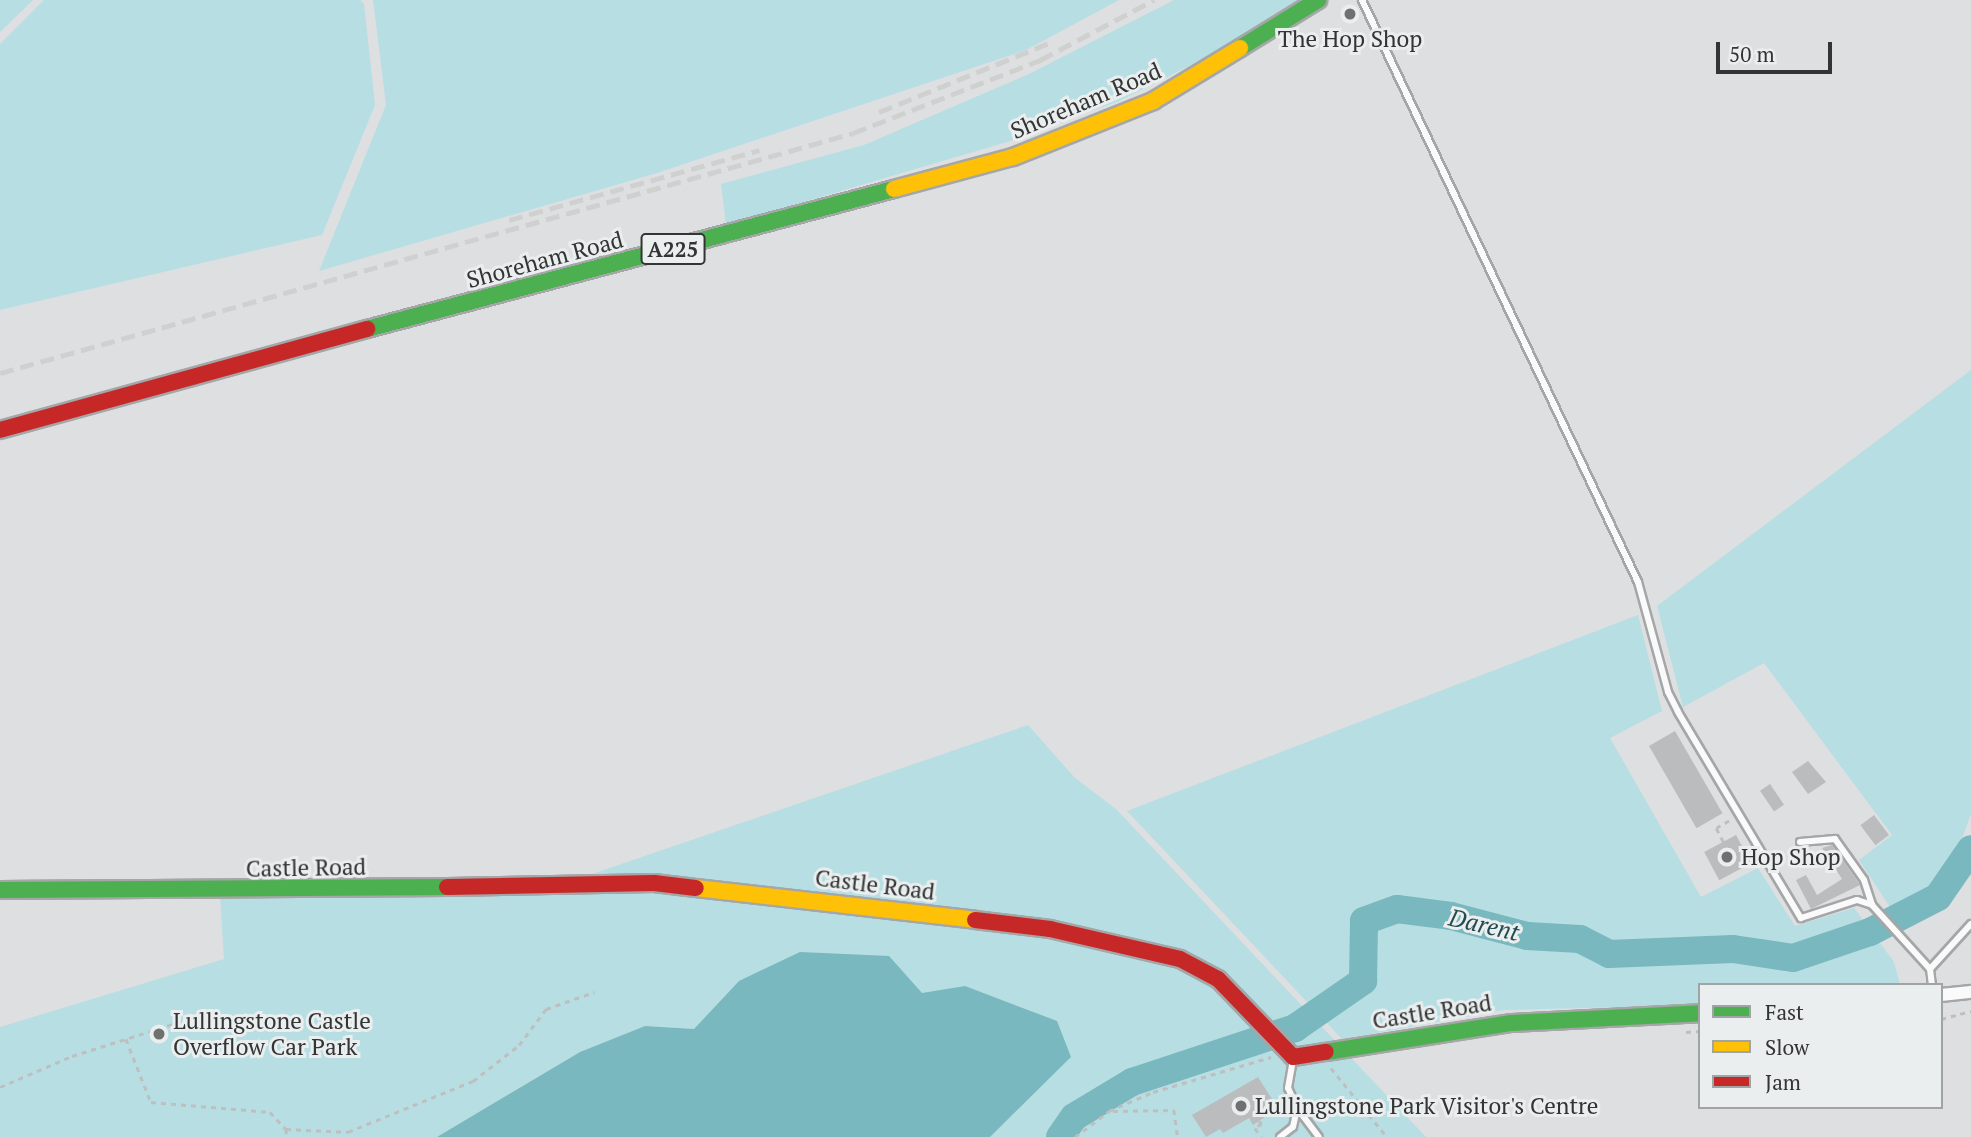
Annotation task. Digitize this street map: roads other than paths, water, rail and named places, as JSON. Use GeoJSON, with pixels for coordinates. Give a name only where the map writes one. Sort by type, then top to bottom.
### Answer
{"type":"FeatureCollection","features":[{"type":"Feature","properties":{"kind":"street","name":"Shoreham Road"},"geometry":{"type":"LineString","coordinates":[[0,430],[93,401],[1013,157],[1153,100],[1242,51],[1318,0]]}},
{"type":"Feature","properties":{"kind":"street","name":"Castle Road"},"geometry":{"type":"LineString","coordinates":[[0,890],[219,892],[654,883],[1050,929],[1180,959],[1218,979],[1263,1031],[1284,1050],[1512,1023],[1698,1013]]}},
{"type":"Feature","properties":{"kind":"street"},"geometry":{"type":"LineString","coordinates":[[1943,995],[1971,992]]}},
{"type":"Feature","properties":{"kind":"lane"},"geometry":{"type":"LineString","coordinates":[[1362,0],[1638,582],[1668,692],[1738,815],[1801,918],[1857,900],[1872,905],[1880,910],[1930,969],[1932,983]]}},
{"type":"Feature","properties":{"kind":"lane"},"geometry":{"type":"LineString","coordinates":[[1800,842],[1835,839],[1864,880],[1872,905]]}},
{"type":"Feature","properties":{"kind":"lane"},"geometry":{"type":"LineString","coordinates":[[1930,969],[1971,924]]}},
{"type":"Feature","properties":{"kind":"lane"},"geometry":{"type":"LineString","coordinates":[[1284,1050],[1287,1088],[1297,1108],[1319,1137]]}},
{"type":"Feature","properties":{"kind":"lane"},"geometry":{"type":"LineString","coordinates":[[1280,1137],[1293,1127],[1297,1108]]}},
{"type":"Feature","properties":{"kind":"waterway","name":"Darent"},"geometry":{"type":"LineString","coordinates":[[1060,1137],[1074,1117],[1132,1082],[1295,1028],[1363,981],[1364,921],[1397,909],[1451,916],[1527,936],[1580,939],[1609,954],[1733,949],[1793,958],[1870,932],[1938,897],[1971,849]]}},
{"type":"Feature","properties":{"kind":"railway"},"geometry":{"type":"LineString","coordinates":[[0,373],[853,133],[1040,60],[1154,0]]}},
{"type":"Feature","properties":{"kind":"railway"},"geometry":{"type":"LineString","coordinates":[[879,112],[1054,41]]}},
{"type":"Feature","properties":{"kind":"railway"},"geometry":{"type":"LineString","coordinates":[[509,220],[759,150]]}},
{"type":"Feature","properties":{"kind":"place","name":"The Hop Shop"},"geometry":{"type":"Point","coordinates":[1350,14]}},
{"type":"Feature","properties":{"kind":"place","name":"Hop Shop"},"geometry":{"type":"Point","coordinates":[1727,857]}},
{"type":"Feature","properties":{"kind":"place","name":"Lullingstone Castle Overflow Car Park"},"geometry":{"type":"Point","coordinates":[159,1034]}},
{"type":"Feature","properties":{"kind":"place","name":"Lullingstone Park Visitor's Centre"},"geometry":{"type":"Point","coordinates":[1241,1106]}}]}
